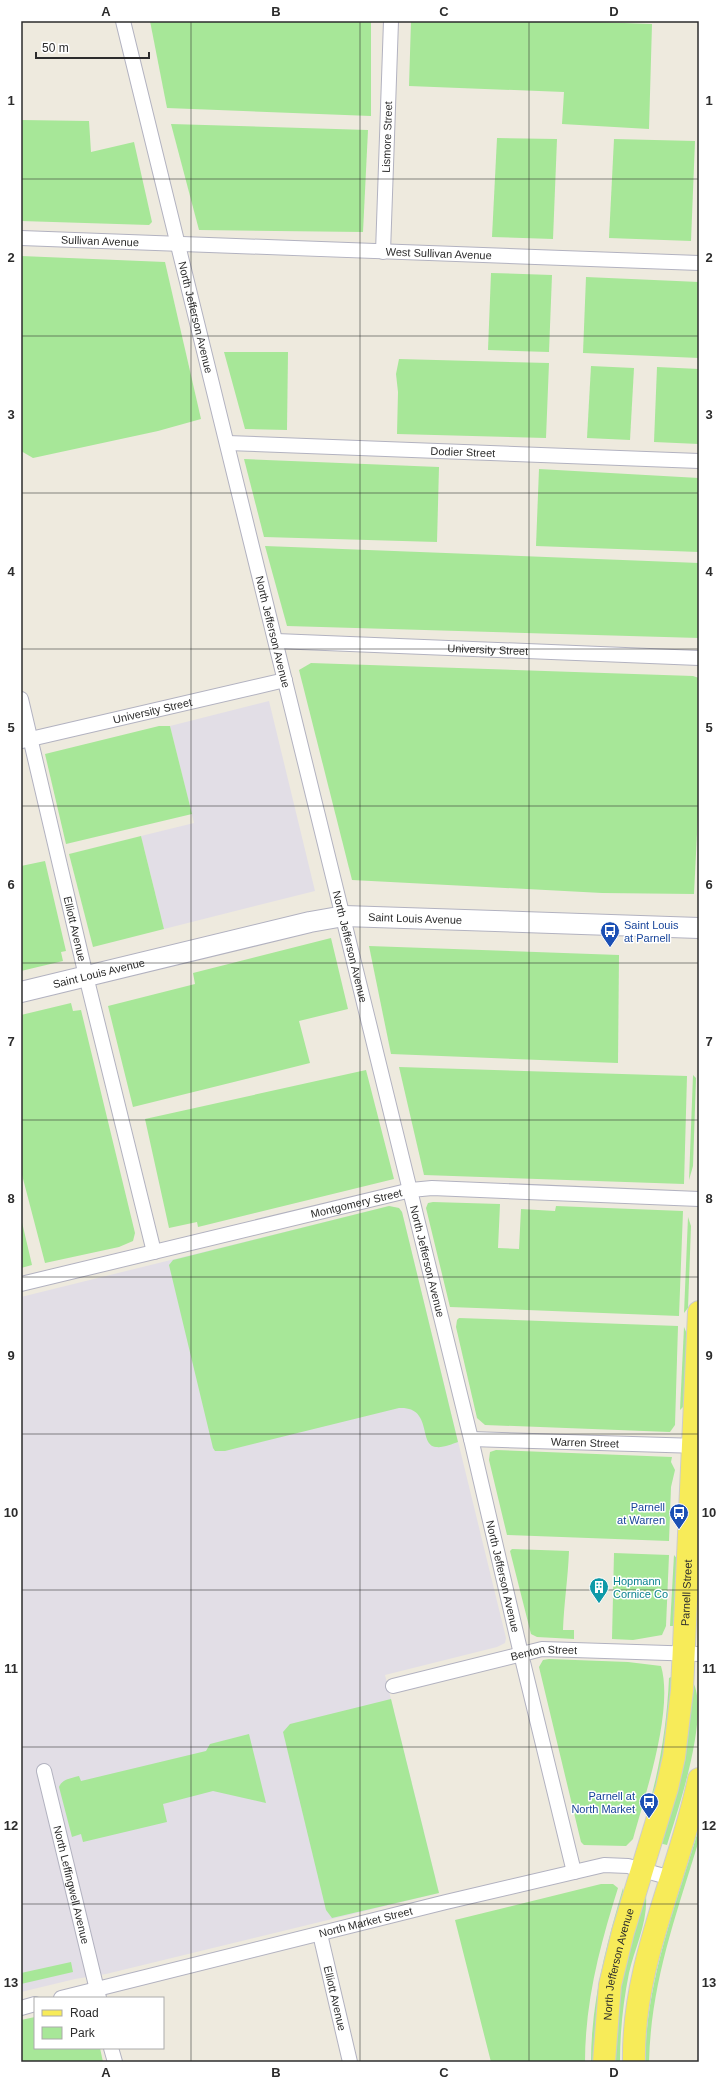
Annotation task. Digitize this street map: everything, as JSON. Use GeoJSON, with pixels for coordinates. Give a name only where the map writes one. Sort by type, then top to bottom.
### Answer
{"type":"FeatureCollection","features":[{"type":"Feature","properties":{"kind":"main road","name":"Parnell Street"},"geometry":{"type":"LineString","coordinates":[[642,1868],[674,1757],[691,1653],[699,1312]]}},
{"type":"Feature","properties":{"kind":"main road"},"geometry":{"type":"LineString","coordinates":[[634,2062],[635,2031],[644,1969],[699,1779]]}},
{"type":"Feature","properties":{"kind":"main road","name":"North Jefferson Avenue"},"geometry":{"type":"LineString","coordinates":[[604,2062],[610,1985],[642,1868]]}},
{"type":"Feature","properties":{"kind":"street","name":"North Jefferson Avenue"},"geometry":{"type":"LineString","coordinates":[[123,21],[411,1190],[574,1872]]}},
{"type":"Feature","properties":{"kind":"street","name":"Lismore Street"},"geometry":{"type":"LineString","coordinates":[[383,252],[391,21]]}},
{"type":"Feature","properties":{"kind":"street","name":"Sullivan Avenue"},"geometry":{"type":"LineString","coordinates":[[21,238],[178,245]]}},
{"type":"Feature","properties":{"kind":"street","name":"West Sullivan Avenue"},"geometry":{"type":"LineString","coordinates":[[178,245],[699,263]]}},
{"type":"Feature","properties":{"kind":"street","name":"Dodier Street"},"geometry":{"type":"LineString","coordinates":[[228,443],[699,461]]}},
{"type":"Feature","properties":{"kind":"street","name":"University Street"},"geometry":{"type":"LineString","coordinates":[[276,641],[699,658]]}},
{"type":"Feature","properties":{"kind":"street","name":"University Street"},"geometry":{"type":"LineString","coordinates":[[26,740],[285,680]]}},
{"type":"Feature","properties":{"kind":"street","name":"Elliott Avenue"},"geometry":{"type":"LineString","coordinates":[[21,699],[26,740],[154,1252]]}},
{"type":"Feature","properties":{"kind":"street","name":"Saint Louis Avenue"},"geometry":{"type":"LineString","coordinates":[[21,992],[310,922],[344,916],[699,928]]}},
{"type":"Feature","properties":{"kind":"street","name":"Montgomery Street"},"geometry":{"type":"LineString","coordinates":[[21,1284],[411,1190],[432,1188],[699,1199]]}},
{"type":"Feature","properties":{"kind":"street","name":"Warren Street"},"geometry":{"type":"LineString","coordinates":[[471,1439],[696,1446]]}},
{"type":"Feature","properties":{"kind":"street","name":"Benton Street"},"geometry":{"type":"LineString","coordinates":[[393,1686],[521,1654],[548,1649],[691,1653]]}},
{"type":"Feature","properties":{"kind":"street","name":"North Leffingwell Avenue"},"geometry":{"type":"LineString","coordinates":[[44,1771],[98,1994]]}},
{"type":"Feature","properties":{"kind":"street","name":"North Market Street"},"geometry":{"type":"LineString","coordinates":[[70,1997],[98,1994],[320,1934],[574,1872],[614,1864],[642,1868],[671,1878]]}},
{"type":"Feature","properties":{"kind":"street","name":"Elliott Avenue"},"geometry":{"type":"LineString","coordinates":[[320,1934],[350,2062]]}},
{"type":"Feature","properties":{"kind":"street"},"geometry":{"type":"LineString","coordinates":[[21,2008],[34,2004]]}},
{"type":"Feature","properties":{"kind":"street"},"geometry":{"type":"LineString","coordinates":[[111,2049],[115,2062]]}},
{"type":"Feature","properties":{"kind":"shaded area"},"geometry":{"type":"Polygon","coordinates":[[[269,701],[315,891],[164,929],[141,836],[194,823],[170,726],[269,701]]]}},
{"type":"Feature","properties":{"kind":"shaded area"},"geometry":{"type":"Polygon","coordinates":[[[389,1206],[399,1208],[402,1212],[506,1638],[505,1643],[497,1647],[385,1675],[439,1893],[106,1974],[75,1979],[21,1992],[21,1297],[389,1206]]]}},
{"type":"Feature","properties":{"kind":"green space"},"geometry":{"type":"Polygon","coordinates":[[[150,21],[371,21],[371,116],[167,108],[150,21]]]}},
{"type":"Feature","properties":{"kind":"green space"},"geometry":{"type":"Polygon","coordinates":[[[411,21],[569,21],[652,24],[649,129],[562,124],[564,92],[409,86],[411,21]]]}},
{"type":"Feature","properties":{"kind":"green space"},"geometry":{"type":"Polygon","coordinates":[[[21,120],[89,121],[91,152],[134,142],[152,222],[149,225],[21,221],[21,120]]]}},
{"type":"Feature","properties":{"kind":"green space"},"geometry":{"type":"Polygon","coordinates":[[[171,124],[368,130],[363,232],[199,230],[171,124]]]}},
{"type":"Feature","properties":{"kind":"green space"},"geometry":{"type":"Polygon","coordinates":[[[497,138],[557,139],[553,239],[492,237],[497,138]]]}},
{"type":"Feature","properties":{"kind":"green space"},"geometry":{"type":"Polygon","coordinates":[[[614,139],[695,141],[691,241],[609,238],[614,139]]]}},
{"type":"Feature","properties":{"kind":"green space"},"geometry":{"type":"Polygon","coordinates":[[[21,256],[165,262],[201,419],[158,431],[33,458],[21,451],[21,256]]]}},
{"type":"Feature","properties":{"kind":"green space"},"geometry":{"type":"Polygon","coordinates":[[[491,273],[552,275],[549,352],[488,350],[491,273]]]}},
{"type":"Feature","properties":{"kind":"green space"},"geometry":{"type":"Polygon","coordinates":[[[586,277],[699,282],[699,358],[583,353],[586,277]]]}},
{"type":"Feature","properties":{"kind":"green space"},"geometry":{"type":"Polygon","coordinates":[[[224,352],[288,352],[287,430],[245,429],[224,352]]]}},
{"type":"Feature","properties":{"kind":"green space"},"geometry":{"type":"Polygon","coordinates":[[[399,359],[549,363],[546,438],[397,434],[398,392],[396,374],[399,359]]]}},
{"type":"Feature","properties":{"kind":"green space"},"geometry":{"type":"Polygon","coordinates":[[[591,366],[634,368],[630,440],[587,438],[591,366]]]}},
{"type":"Feature","properties":{"kind":"green space"},"geometry":{"type":"Polygon","coordinates":[[[657,367],[699,369],[699,444],[654,442],[657,367]]]}},
{"type":"Feature","properties":{"kind":"green space"},"geometry":{"type":"Polygon","coordinates":[[[244,459],[439,467],[437,542],[264,537],[244,459]]]}},
{"type":"Feature","properties":{"kind":"green space"},"geometry":{"type":"Polygon","coordinates":[[[539,469],[699,478],[699,552],[536,546],[539,469]]]}},
{"type":"Feature","properties":{"kind":"green space"},"geometry":{"type":"Polygon","coordinates":[[[265,546],[699,563],[699,638],[287,626],[265,546]]]}},
{"type":"Feature","properties":{"kind":"green space"},"geometry":{"type":"Polygon","coordinates":[[[311,663],[693,676],[699,678],[699,793],[694,894],[602,893],[352,880],[299,670],[311,663]]]}},
{"type":"Feature","properties":{"kind":"green space"},"geometry":{"type":"Polygon","coordinates":[[[159,726],[170,726],[192,814],[66,844],[45,754],[159,726]]]}},
{"type":"Feature","properties":{"kind":"green space"},"geometry":{"type":"Polygon","coordinates":[[[141,836],[164,929],[93,947],[69,854],[141,836]]]}},
{"type":"Feature","properties":{"kind":"green space"},"geometry":{"type":"Polygon","coordinates":[[[45,861],[66,951],[61,952],[63,961],[21,971],[21,866],[45,861]]]}},
{"type":"Feature","properties":{"kind":"green space"},"geometry":{"type":"Polygon","coordinates":[[[331,938],[348,1009],[299,1021],[310,1063],[133,1107],[108,1006],[195,984],[193,973],[331,938]]]}},
{"type":"Feature","properties":{"kind":"green space"},"geometry":{"type":"Polygon","coordinates":[[[369,946],[619,955],[618,1063],[391,1054],[369,946]]]}},
{"type":"Feature","properties":{"kind":"green space"},"geometry":{"type":"Polygon","coordinates":[[[71,1003],[73,1011],[81,1010],[135,1233],[133,1241],[119,1247],[45,1263],[21,1171],[21,1015],[71,1003]]]}},
{"type":"Feature","properties":{"kind":"green space"},"geometry":{"type":"Polygon","coordinates":[[[399,1067],[687,1076],[684,1184],[424,1175],[399,1067]]]}},
{"type":"Feature","properties":{"kind":"green space"},"geometry":{"type":"Polygon","coordinates":[[[366,1070],[394,1179],[198,1227],[197,1222],[169,1228],[145,1119],[366,1070]]]}},
{"type":"Feature","properties":{"kind":"green space"},"geometry":{"type":"Polygon","coordinates":[[[693,1075],[696,1078],[693,1166],[689,1180],[693,1075]]]}},
{"type":"Feature","properties":{"kind":"green space"},"geometry":{"type":"Polygon","coordinates":[[[428,1203],[500,1204],[498,1248],[519,1249],[521,1209],[555,1211],[556,1206],[683,1211],[679,1316],[450,1307],[426,1208],[428,1203]]]}},
{"type":"Feature","properties":{"kind":"green space"},"geometry":{"type":"Polygon","coordinates":[[[389,1206],[399,1208],[402,1212],[458,1442],[442,1447],[431,1445],[427,1440],[424,1426],[417,1413],[410,1409],[399,1408],[225,1451],[215,1451],[213,1448],[169,1265],[173,1260],[389,1206]]]}},
{"type":"Feature","properties":{"kind":"green space"},"geometry":{"type":"Polygon","coordinates":[[[688,1217],[691,1226],[688,1308],[684,1313],[688,1217]]]}},
{"type":"Feature","properties":{"kind":"green space"},"geometry":{"type":"Polygon","coordinates":[[[21,1218],[32,1265],[21,1268],[21,1218]]]}},
{"type":"Feature","properties":{"kind":"green space"},"geometry":{"type":"Polygon","coordinates":[[[459,1318],[678,1326],[675,1425],[670,1432],[485,1425],[477,1418],[456,1327],[457,1320],[459,1318]]]}},
{"type":"Feature","properties":{"kind":"green space"},"geometry":{"type":"Polygon","coordinates":[[[684,1327],[687,1334],[684,1406],[680,1410],[684,1327]]]}},
{"type":"Feature","properties":{"kind":"green space"},"geometry":{"type":"Polygon","coordinates":[[[496,1450],[672,1457],[671,1462],[675,1470],[671,1487],[669,1541],[507,1535],[489,1460],[490,1452],[496,1450]]]}},
{"type":"Feature","properties":{"kind":"green space"},"geometry":{"type":"Polygon","coordinates":[[[512,1549],[569,1551],[563,1630],[574,1630],[574,1639],[537,1637],[531,1634],[510,1551],[512,1549]]]}},
{"type":"Feature","properties":{"kind":"green space"},"geometry":{"type":"Polygon","coordinates":[[[614,1553],[669,1555],[666,1626],[662,1635],[633,1640],[612,1639],[614,1553]]]}},
{"type":"Feature","properties":{"kind":"green space"},"geometry":{"type":"Polygon","coordinates":[[[674,1555],[678,1560],[674,1621],[673,1626],[670,1626],[674,1555]]]}},
{"type":"Feature","properties":{"kind":"green space"},"geometry":{"type":"Polygon","coordinates":[[[543,1660],[628,1662],[661,1666],[664,1684],[664,1705],[661,1728],[651,1777],[633,1839],[626,1846],[584,1845],[581,1842],[539,1667],[543,1660]]]}},
{"type":"Feature","properties":{"kind":"green space"},"geometry":{"type":"Polygon","coordinates":[[[671,1677],[669,1730],[650,1814],[647,1812],[656,1779],[662,1746],[667,1712],[669,1678],[671,1677]]]}},
{"type":"Feature","properties":{"kind":"green space"},"geometry":{"type":"Polygon","coordinates":[[[693,1682],[697,1697],[698,1716],[695,1739],[685,1787],[667,1845],[659,1843],[693,1682]]]}},
{"type":"Feature","properties":{"kind":"green space"},"geometry":{"type":"Polygon","coordinates":[[[391,1699],[439,1893],[332,1918],[326,1910],[283,1732],[290,1724],[391,1699]]]}},
{"type":"Feature","properties":{"kind":"green space"},"geometry":{"type":"Polygon","coordinates":[[[249,1734],[266,1803],[213,1791],[163,1804],[167,1822],[83,1842],[81,1834],[72,1837],[59,1787],[62,1782],[79,1776],[81,1781],[206,1751],[210,1744],[249,1734]]]}},
{"type":"Feature","properties":{"kind":"green space"},"geometry":{"type":"Polygon","coordinates":[[[699,1828],[699,1840],[666,1950],[654,2004],[649,2062],[645,2062],[647,2032],[656,1972],[672,1914],[699,1828]]]}},
{"type":"Feature","properties":{"kind":"green space"},"geometry":{"type":"Polygon","coordinates":[[[601,1884],[613,1884],[618,1888],[605,1931],[595,1974],[588,2018],[585,2062],[491,2062],[455,1920],[601,1884]]]}},
{"type":"Feature","properties":{"kind":"green space"},"geometry":{"type":"Polygon","coordinates":[[[623,1888],[624,1893],[595,2062],[591,2062],[594,2018],[601,1974],[605,1953],[623,1888]]]}},
{"type":"Feature","properties":{"kind":"green space"},"geometry":{"type":"Polygon","coordinates":[[[643,1895],[646,1895],[645,1915],[627,1984],[621,2029],[620,2062],[612,2062],[617,1996],[643,1895]]]}},
{"type":"Feature","properties":{"kind":"green space"},"geometry":{"type":"Polygon","coordinates":[[[71,1962],[73,1972],[21,1984],[21,1973],[71,1962]]]}},
{"type":"Feature","properties":{"kind":"green space"},"geometry":{"type":"Polygon","coordinates":[[[34,2017],[34,2049],[100,2049],[103,2062],[21,2062],[21,2020],[34,2017]]]}},
{"type":"Feature","properties":{"kind":"place","name":"Saint Louis at Parnell"},"geometry":{"type":"Point","coordinates":[610,948]}},
{"type":"Feature","properties":{"kind":"place","name":"Parnell at Warren"},"geometry":{"type":"Point","coordinates":[679,1530]}},
{"type":"Feature","properties":{"kind":"place","name":"Hopmann Cornice Co"},"geometry":{"type":"Point","coordinates":[599,1604]}},
{"type":"Feature","properties":{"kind":"place","name":"Parnell at North Market"},"geometry":{"type":"Point","coordinates":[649,1819]}}]}
